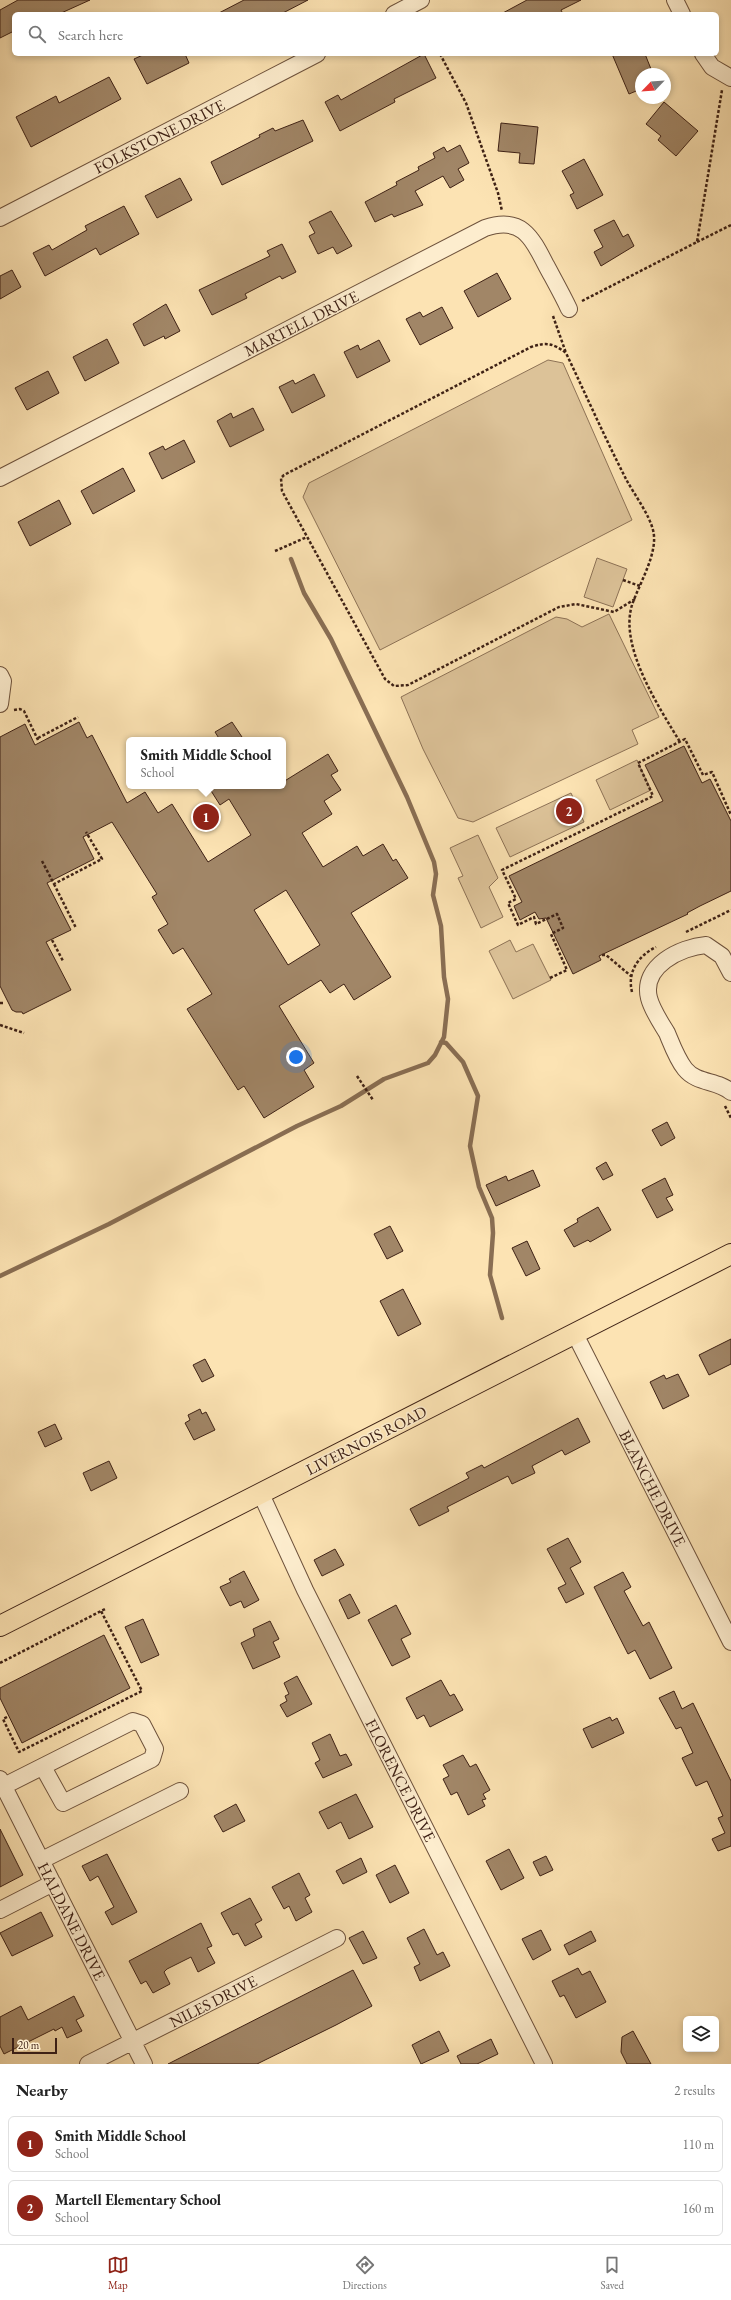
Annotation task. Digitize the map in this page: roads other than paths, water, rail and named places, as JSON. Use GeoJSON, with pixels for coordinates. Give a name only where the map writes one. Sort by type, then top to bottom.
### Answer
{"type":"FeatureCollection","features":[{"type":"Feature","properties":{"kind":"main road","name":"LIVERNOIS ROAD"},"geometry":{"type":"LineString","coordinates":[[0,1626],[731,1254]]}},
{"type":"Feature","properties":{"kind":"street"},"geometry":{"type":"LineString","coordinates":[[398,12],[421,0]]}},
{"type":"Feature","properties":{"kind":"street"},"geometry":{"type":"LineString","coordinates":[[675,0],[681,12]]}},
{"type":"Feature","properties":{"kind":"street","name":"FOLKSTONE DRIVE"},"geometry":{"type":"LineString","coordinates":[[0,218],[313,56]]}},
{"type":"Feature","properties":{"kind":"street"},"geometry":{"type":"LineString","coordinates":[[704,56],[712,67],[731,78]]}},
{"type":"Feature","properties":{"kind":"street","name":"MARTELL DRIVE"},"geometry":{"type":"LineString","coordinates":[[0,478],[485,228],[494,225],[503,224],[514,226],[530,236],[574,306]]}},
{"type":"Feature","properties":{"kind":"street"},"geometry":{"type":"LineString","coordinates":[[0,675],[3,681],[0,704]]}},
{"type":"Feature","properties":{"kind":"street"},"geometry":{"type":"LineString","coordinates":[[731,973],[722,956],[706,945],[691,946],[656,967],[649,981],[649,998],[685,1070],[699,1079],[726,1087],[731,1092]]}},
{"type":"Feature","properties":{"kind":"street","name":"BLANCHE DRIVE"},"geometry":{"type":"LineString","coordinates":[[575,1334],[731,1642]]}},
{"type":"Feature","properties":{"kind":"street","name":"FLORENCE DRIVE"},"geometry":{"type":"LineString","coordinates":[[261,1494],[305,1590],[544,2064]]}},
{"type":"Feature","properties":{"kind":"street"},"geometry":{"type":"LineString","coordinates":[[2,1783],[43,1767],[133,1721],[142,1724],[155,1749],[152,1758],[63,1803],[43,1767]]}},
{"type":"Feature","properties":{"kind":"street","name":"HALDANE DRIVE"},"geometry":{"type":"LineString","coordinates":[[2,1783],[144,2064]]}},
{"type":"Feature","properties":{"kind":"street"},"geometry":{"type":"LineString","coordinates":[[42,1860],[180,1791]]}},
{"type":"Feature","properties":{"kind":"street"},"geometry":{"type":"LineString","coordinates":[[0,1910],[53,1883]]}},
{"type":"Feature","properties":{"kind":"street","name":"NILES DRIVE"},"geometry":{"type":"LineString","coordinates":[[88,2064],[338,1938]]}},
{"type":"Feature","properties":{"kind":"waterway"},"geometry":{"type":"LineString","coordinates":[[0,1276],[109,1224],[297,1126],[341,1106],[384,1079],[428,1063],[435,1055],[444,1037],[448,999],[444,977],[441,926],[433,895],[436,874],[434,862],[407,797],[331,639],[304,593],[291,559]]}},
{"type":"Feature","properties":{"kind":"waterway"},"geometry":{"type":"LineString","coordinates":[[441,1042],[446,1043],[463,1062],[478,1096],[470,1146],[479,1187],[492,1218],[493,1233],[490,1275],[502,1318]]}},
{"type":"Feature","properties":{"kind":"place","name":"Martell Elementary School"},"geometry":{"type":"Point","coordinates":[569,811]}},
{"type":"Feature","properties":{"kind":"place","name":"Smith Middle School"},"geometry":{"type":"Point","coordinates":[206,817]}}]}
